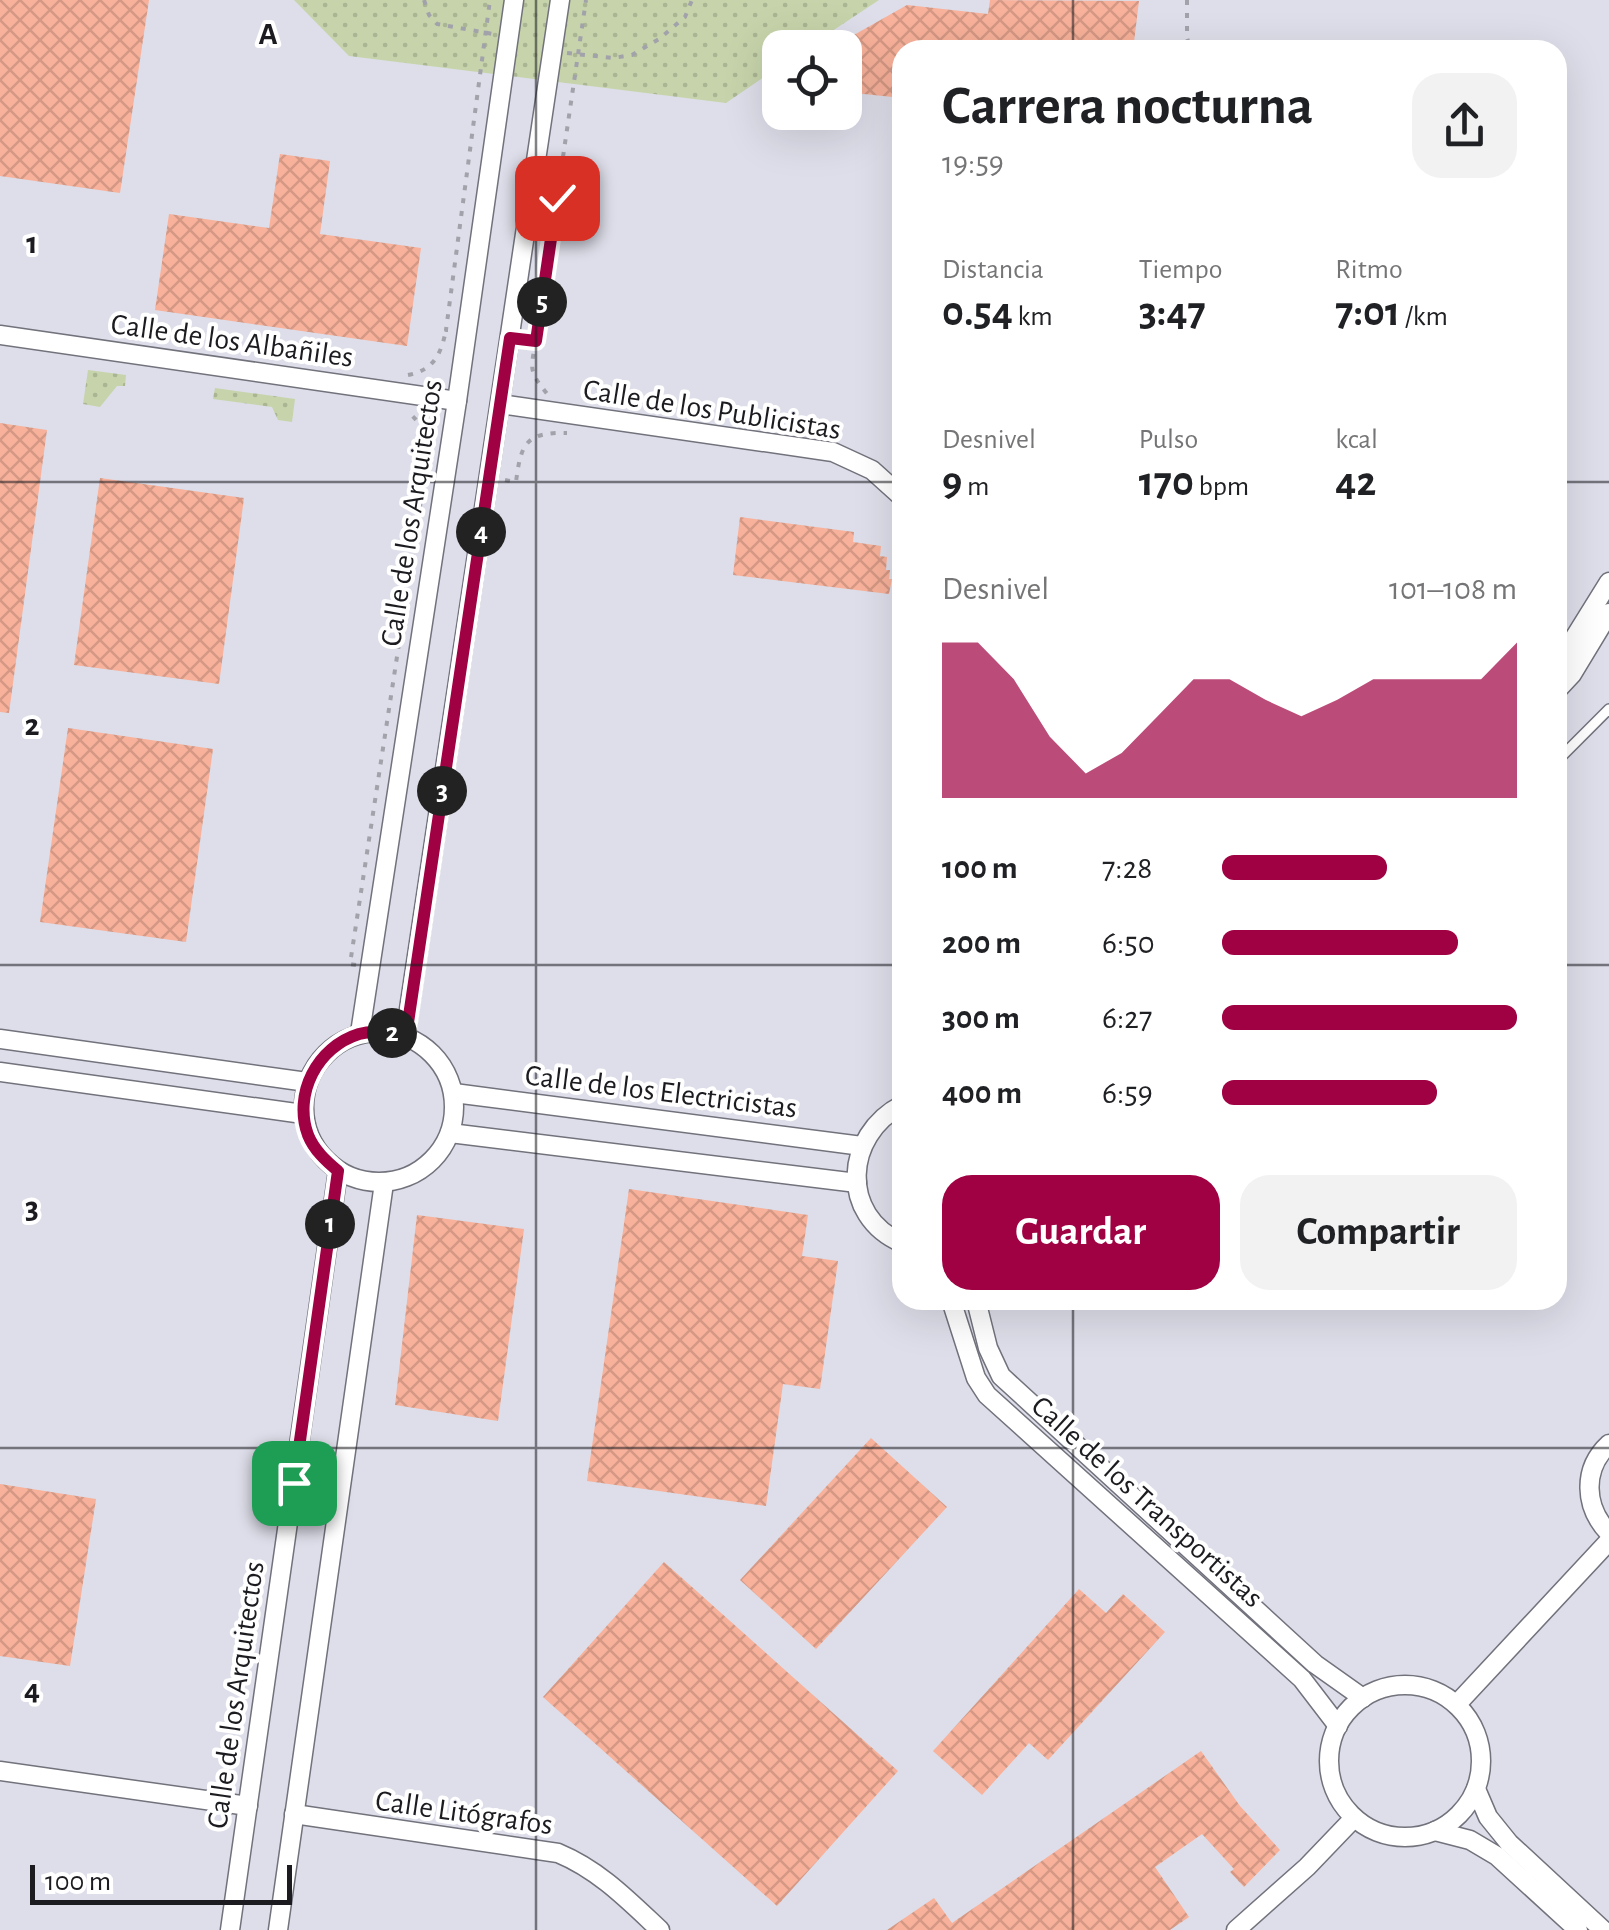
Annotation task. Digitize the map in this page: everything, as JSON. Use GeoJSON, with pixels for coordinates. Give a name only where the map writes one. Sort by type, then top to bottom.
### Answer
{"type":"FeatureCollection","features":[{"type":"Feature","properties":{"kind":"street","name":"Calle de los Arquitectos"},"geometry":{"type":"LineString","coordinates":[[360,1034],[514,0]]}},
{"type":"Feature","properties":{"kind":"street"},"geometry":{"type":"LineString","coordinates":[[406,1036],[560,0]]}},
{"type":"Feature","properties":{"kind":"street","name":"Calle de los Albañiles"},"geometry":{"type":"LineString","coordinates":[[0,334],[457,401]]}},
{"type":"Feature","properties":{"kind":"street","name":"Calle de los Publicistas"},"geometry":{"type":"LineString","coordinates":[[500,404],[833,452],[872,470],[892,488]]}},
{"type":"Feature","properties":{"kind":"street"},"geometry":{"type":"LineString","coordinates":[[1567,650],[1609,582]]}},
{"type":"Feature","properties":{"kind":"street"},"geometry":{"type":"LineString","coordinates":[[1567,679],[1609,613]]}},
{"type":"Feature","properties":{"kind":"street"},"geometry":{"type":"LineString","coordinates":[[360,1034],[406,1036],[428,1049],[445,1069],[454,1094],[454,1120],[440,1152],[424,1168],[384,1183],[360,1180],[338,1171],[321,1156],[309,1136],[303,1114],[308,1082],[319,1060],[338,1044],[360,1034]]}},
{"type":"Feature","properties":{"kind":"street"},"geometry":{"type":"LineString","coordinates":[[0,1040],[308,1082]]}},
{"type":"Feature","properties":{"kind":"street"},"geometry":{"type":"LineString","coordinates":[[0,1072],[303,1114]]}},
{"type":"Feature","properties":{"kind":"street","name":"Calle de los Electricistas"},"geometry":{"type":"LineString","coordinates":[[454,1094],[862,1146]]}},
{"type":"Feature","properties":{"kind":"street"},"geometry":{"type":"LineString","coordinates":[[892,1110],[873,1127],[857,1164],[863,1205],[874,1224],[892,1238]]}},
{"type":"Feature","properties":{"kind":"street"},"geometry":{"type":"LineString","coordinates":[[450,1132],[857,1183]]}},
{"type":"Feature","properties":{"kind":"street","name":"Calle de los Arquitectos"},"geometry":{"type":"LineString","coordinates":[[230,1930],[338,1171]]}},
{"type":"Feature","properties":{"kind":"street"},"geometry":{"type":"LineString","coordinates":[[278,1930],[384,1183]]}},
{"type":"Feature","properties":{"kind":"street","name":"Calle de los Transportistas"},"geometry":{"type":"LineString","coordinates":[[953,1310],[976,1378],[987,1395],[1302,1679],[1338,1726]]}},
{"type":"Feature","properties":{"kind":"street","name":"Calle de los Transportistas"},"geometry":{"type":"LineString","coordinates":[[978,1310],[988,1348],[1001,1376],[1315,1664],[1362,1698]]}},
{"type":"Feature","properties":{"kind":"street"},"geometry":{"type":"LineString","coordinates":[[1457,1704],[1609,1537],[1591,1506],[1588,1487],[1592,1468],[1609,1444]]}},
{"type":"Feature","properties":{"kind":"street"},"geometry":{"type":"LineString","coordinates":[[1411,1685],[1435,1691],[1457,1704],[1471,1722],[1480,1744],[1482,1767],[1476,1789],[1460,1814],[1435,1831],[1414,1837],[1372,1830],[1354,1818],[1338,1798],[1330,1775],[1330,1750],[1338,1726],[1362,1698],[1386,1688],[1411,1685]]}},
{"type":"Feature","properties":{"kind":"street"},"geometry":{"type":"LineString","coordinates":[[0,1771],[248,1806]]}},
{"type":"Feature","properties":{"kind":"street"},"geometry":{"type":"LineString","coordinates":[[1476,1789],[1488,1816],[1509,1844],[1603,1930]]}},
{"type":"Feature","properties":{"kind":"street","name":"Calle Litógrafos"},"geometry":{"type":"LineString","coordinates":[[294,1814],[558,1853],[583,1864],[608,1882],[660,1930]]}},
{"type":"Feature","properties":{"kind":"street"},"geometry":{"type":"LineString","coordinates":[[1236,1930],[1354,1818]]}},
{"type":"Feature","properties":{"kind":"street"},"geometry":{"type":"LineString","coordinates":[[1435,1831],[1470,1840],[1497,1856],[1578,1930]]}},
{"type":"Feature","properties":{"kind":"lane"},"geometry":{"type":"LineString","coordinates":[[1567,751],[1609,709]]}},
{"type":"Feature","properties":{"kind":"path"},"geometry":{"type":"LineString","coordinates":[[424,0],[429,16],[437,24],[508,36]]}},
{"type":"Feature","properties":{"kind":"path"},"geometry":{"type":"LineString","coordinates":[[406,375],[433,363],[441,354],[490,0]]}},
{"type":"Feature","properties":{"kind":"path"},"geometry":{"type":"LineString","coordinates":[[549,396],[531,366],[586,0]]}},
{"type":"Feature","properties":{"kind":"path"},"geometry":{"type":"LineString","coordinates":[[552,51],[613,58],[632,55],[685,17],[692,0]]}},
{"type":"Feature","properties":{"kind":"path"},"geometry":{"type":"LineString","coordinates":[[1187,0],[1188,40]]}},
{"type":"Feature","properties":{"kind":"path"},"geometry":{"type":"LineString","coordinates":[[446,330],[466,333]]}},
{"type":"Feature","properties":{"kind":"path"},"geometry":{"type":"LineString","coordinates":[[510,338],[536,341]]}},
{"type":"Feature","properties":{"kind":"path"},"geometry":{"type":"LineString","coordinates":[[370,968],[350,964],[428,441],[416,419],[405,410]]}},
{"type":"Feature","properties":{"kind":"path"},"geometry":{"type":"LineString","coordinates":[[489,478],[516,482],[520,453],[526,443],[542,433],[573,433],[576,415]]}},
{"type":"Feature","properties":{"kind":"path"},"geometry":{"type":"LineString","coordinates":[[426,469],[446,472]]}},
{"type":"Feature","properties":{"kind":"green space"},"geometry":{"type":"Polygon","coordinates":[[[294,0],[879,0],[834,30],[762,30],[762,78],[726,103],[349,56],[294,0]]]}},
{"type":"Feature","properties":{"kind":"green space"},"geometry":{"type":"Polygon","coordinates":[[[88,370],[126,375],[125,386],[117,386],[100,407],[83,404],[88,370]]]}},
{"type":"Feature","properties":{"kind":"green space"},"geometry":{"type":"Polygon","coordinates":[[[215,388],[295,399],[292,422],[278,420],[272,407],[213,399],[215,388]]]}},
{"type":"Feature","properties":{"kind":"building"},"geometry":{"type":"Polygon","coordinates":[[[0,0],[149,0],[120,193],[0,176],[0,0]]]}},
{"type":"Feature","properties":{"kind":"building"},"geometry":{"type":"Polygon","coordinates":[[[990,0],[1139,1],[1134,40],[892,40],[892,97],[862,94],[862,30],[907,5],[988,14],[990,0]]]}},
{"type":"Feature","properties":{"kind":"building"},"geometry":{"type":"Polygon","coordinates":[[[280,154],[330,161],[320,234],[421,248],[407,346],[155,310],[169,214],[269,228],[280,154]]]}},
{"type":"Feature","properties":{"kind":"building"},"geometry":{"type":"Polygon","coordinates":[[[0,423],[47,430],[9,713],[0,712],[0,423]]]}},
{"type":"Feature","properties":{"kind":"building"},"geometry":{"type":"Polygon","coordinates":[[[100,478],[244,498],[219,684],[74,665],[100,478]]]}},
{"type":"Feature","properties":{"kind":"building"},"geometry":{"type":"Polygon","coordinates":[[[740,517],[854,532],[853,542],[881,546],[880,556],[887,557],[886,570],[890,570],[892,579],[889,594],[733,575],[740,517]]]}},
{"type":"Feature","properties":{"kind":"building"},"geometry":{"type":"Polygon","coordinates":[[[68,728],[213,749],[186,942],[40,922],[68,728]]]}},
{"type":"Feature","properties":{"kind":"building"},"geometry":{"type":"Polygon","coordinates":[[[629,1189],[808,1215],[802,1256],[838,1261],[820,1389],[783,1384],[766,1506],[587,1481],[629,1189]]]}},
{"type":"Feature","properties":{"kind":"building"},"geometry":{"type":"Polygon","coordinates":[[[417,1215],[524,1229],[498,1421],[395,1405],[417,1215]]]}},
{"type":"Feature","properties":{"kind":"building"},"geometry":{"type":"Polygon","coordinates":[[[871,1438],[947,1507],[816,1649],[740,1580],[871,1438]]]}},
{"type":"Feature","properties":{"kind":"building"},"geometry":{"type":"Polygon","coordinates":[[[0,1484],[96,1499],[70,1666],[0,1656],[0,1484]]]}},
{"type":"Feature","properties":{"kind":"building"},"geometry":{"type":"Polygon","coordinates":[[[664,1562],[898,1771],[777,1906],[543,1697],[664,1562]]]}},
{"type":"Feature","properties":{"kind":"building"},"geometry":{"type":"Polygon","coordinates":[[[1079,1589],[1106,1613],[1123,1594],[1165,1632],[1048,1760],[1029,1743],[982,1795],[933,1751],[1079,1589]]]}},
{"type":"Feature","properties":{"kind":"building"},"geometry":{"type":"Polygon","coordinates":[[[1201,1751],[1240,1806],[1280,1850],[1244,1887],[1230,1872],[1234,1869],[1202,1834],[1155,1867],[1189,1917],[1170,1930],[887,1930],[934,1898],[952,1923],[1201,1751]]]}},
{"type":"Feature","properties":{"kind":"route"},"geometry":{"type":"LineString","coordinates":[[294,1483],[338,1171],[321,1156],[309,1136],[303,1114],[304,1098],[319,1060],[338,1044],[360,1034],[406,1036],[510,338],[536,341],[557,198]]}}]}
